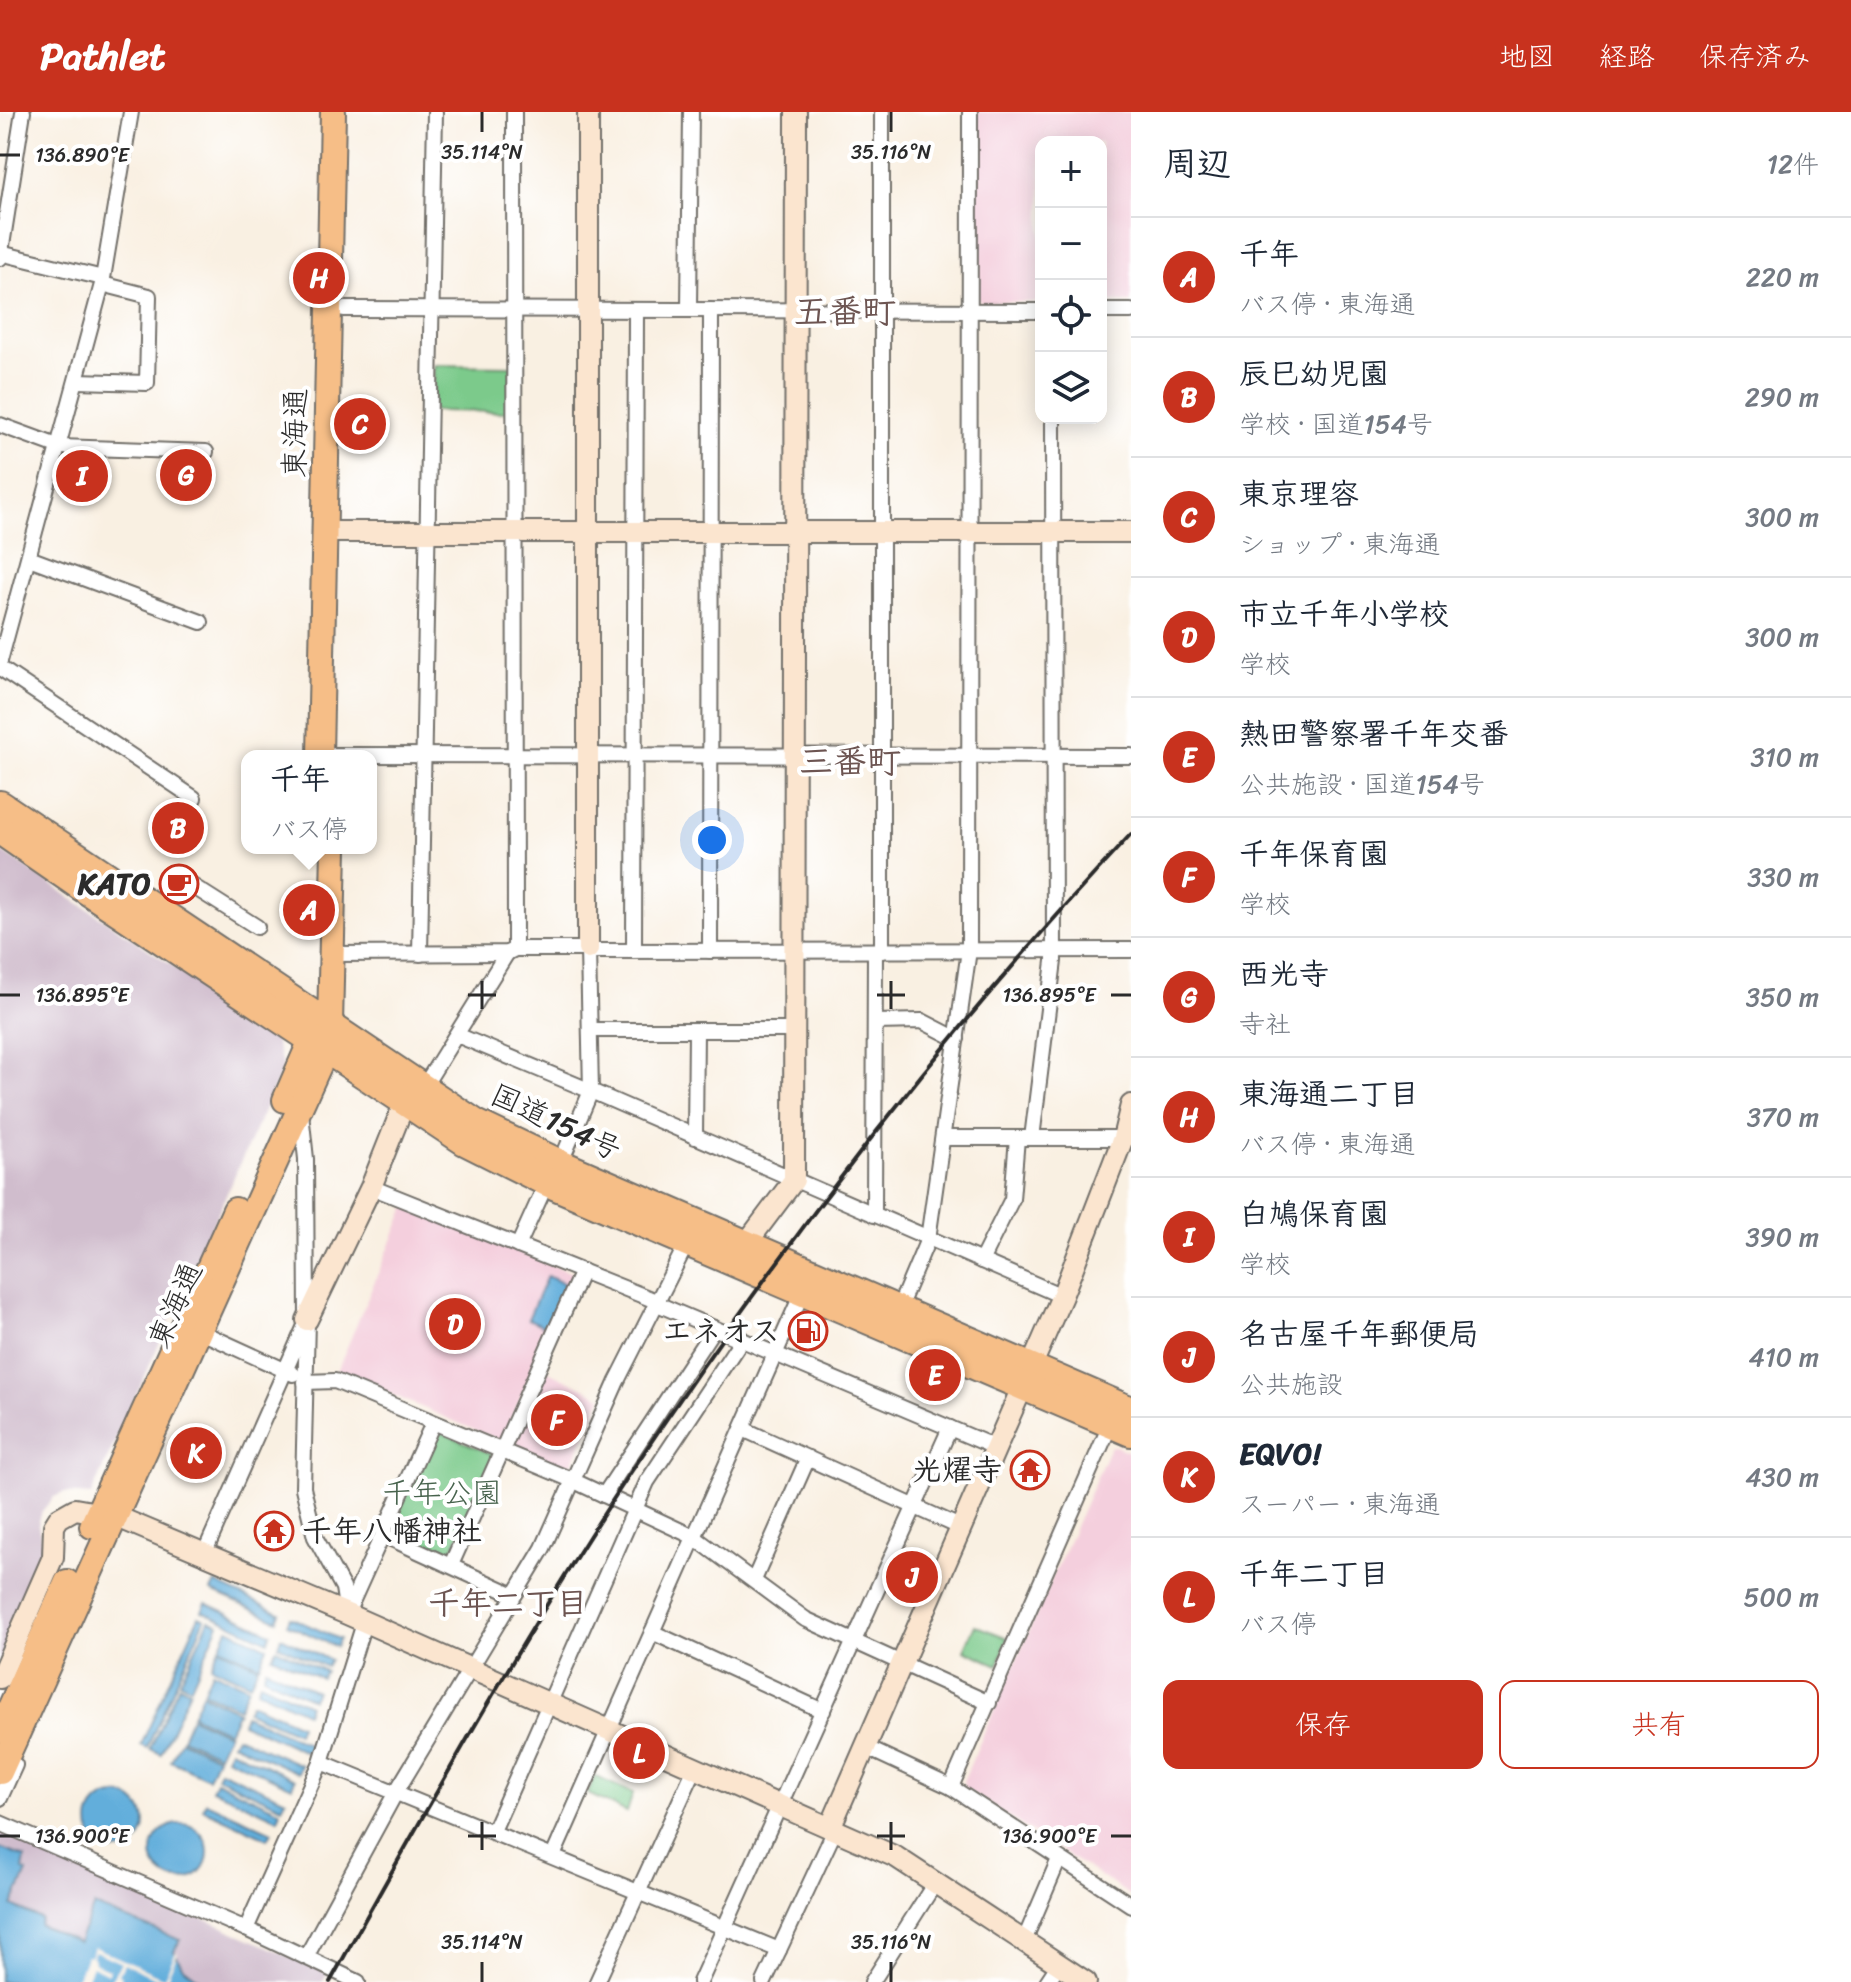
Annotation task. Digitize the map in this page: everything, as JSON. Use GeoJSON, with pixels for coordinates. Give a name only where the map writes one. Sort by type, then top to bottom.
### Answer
{"type":"FeatureCollection","features":[{"type":"Feature","properties":{"kind":"highway","name":"国道154号"},"geometry":{"type":"LineString","coordinates":[[0,805],[321,1033]]}},
{"type":"Feature","properties":{"kind":"highway","name":"国道154号"},"geometry":{"type":"LineString","coordinates":[[0,830],[417,1097],[476,1124],[554,1173],[688,1241],[803,1291],[1126,1414]]}},
{"type":"Feature","properties":{"kind":"highway","name":"国道154号"},"geometry":{"type":"LineString","coordinates":[[554,1173],[746,1244],[898,1310],[1028,1378]]}},
{"type":"Feature","properties":{"kind":"main road","name":"東海通"},"geometry":{"type":"LineString","coordinates":[[333,112],[335,750]]}},
{"type":"Feature","properties":{"kind":"main road","name":"東海通"},"geometry":{"type":"LineString","coordinates":[[320,750],[344,309],[348,112]]}},
{"type":"Feature","properties":{"kind":"main road","name":"東海通"},"geometry":{"type":"LineString","coordinates":[[113,1516],[321,1033],[319,854]]}},
{"type":"Feature","properties":{"kind":"main road","name":"東海通"},"geometry":{"type":"LineString","coordinates":[[0,1730],[91,1548],[113,1516],[300,1104],[321,1033],[332,954],[334,854]]}},
{"type":"Feature","properties":{"kind":"main road","name":"東海通"},"geometry":{"type":"LineString","coordinates":[[0,1772],[91,1548]]}},
{"type":"Feature","properties":{"kind":"street"},"geometry":{"type":"LineString","coordinates":[[23,112],[1,255],[149,296],[147,383],[77,381]]}},
{"type":"Feature","properties":{"kind":"street"},"geometry":{"type":"LineString","coordinates":[[0,661],[103,281],[131,112]]}},
{"type":"Feature","properties":{"kind":"street"},"geometry":{"type":"LineString","coordinates":[[420,954],[435,112]]}},
{"type":"Feature","properties":{"kind":"street"},"geometry":{"type":"LineString","coordinates":[[204,1554],[307,1320],[371,1187],[400,1114],[417,1097],[511,951],[515,755],[514,112]]}},
{"type":"Feature","properties":{"kind":"street"},"geometry":{"type":"LineString","coordinates":[[518,1246],[591,1091],[587,755],[588,112]]}},
{"type":"Feature","properties":{"kind":"street"},"geometry":{"type":"LineString","coordinates":[[689,310],[691,112]]}},
{"type":"Feature","properties":{"kind":"street"},"geometry":{"type":"LineString","coordinates":[[746,1244],[794,1180],[796,112]]}},
{"type":"Feature","properties":{"kind":"street"},"geometry":{"type":"LineString","coordinates":[[874,1215],[882,756],[882,112]]}},
{"type":"Feature","properties":{"kind":"street"},"geometry":{"type":"LineString","coordinates":[[898,1310],[928,1239],[969,950],[970,112]]}},
{"type":"Feature","properties":{"kind":"street"},"geometry":{"type":"LineString","coordinates":[[344,309],[1035,311]]}},
{"type":"Feature","properties":{"kind":"street"},"geometry":{"type":"LineString","coordinates":[[634,951],[636,310]]}},
{"type":"Feature","properties":{"kind":"street"},"geometry":{"type":"LineString","coordinates":[[710,951],[711,310]]}},
{"type":"Feature","properties":{"kind":"street"},"geometry":{"type":"LineString","coordinates":[[1107,311],[1131,311]]}},
{"type":"Feature","properties":{"kind":"street"},"geometry":{"type":"LineString","coordinates":[[981,1261],[1012,1199],[1054,950],[1053,424]]}},
{"type":"Feature","properties":{"kind":"street"},"geometry":{"type":"LineString","coordinates":[[0,425],[60,447],[206,452]]}},
{"type":"Feature","properties":{"kind":"street"},"geometry":{"type":"LineString","coordinates":[[332,532],[1131,532]]}},
{"type":"Feature","properties":{"kind":"street"},"geometry":{"type":"LineString","coordinates":[[29,558],[201,622]]}},
{"type":"Feature","properties":{"kind":"street"},"geometry":{"type":"LineString","coordinates":[[0,668],[194,798]]}},
{"type":"Feature","properties":{"kind":"street"},"geometry":{"type":"LineString","coordinates":[[377,756],[1131,756]]}},
{"type":"Feature","properties":{"kind":"street"},"geometry":{"type":"LineString","coordinates":[[191,885],[257,927]]}},
{"type":"Feature","properties":{"kind":"street"},"geometry":{"type":"LineString","coordinates":[[332,954],[589,950],[1131,950]]}},
{"type":"Feature","properties":{"kind":"street"},"geometry":{"type":"LineString","coordinates":[[875,1022],[922,1021],[957,1039]]}},
{"type":"Feature","properties":{"kind":"street"},"geometry":{"type":"LineString","coordinates":[[590,1030],[795,1030]]}},
{"type":"Feature","properties":{"kind":"street"},"geometry":{"type":"LineString","coordinates":[[695,1137],[696,1030]]}},
{"type":"Feature","properties":{"kind":"street"},"geometry":{"type":"LineString","coordinates":[[457,1035],[1062,1296]]}},
{"type":"Feature","properties":{"kind":"street"},"geometry":{"type":"LineString","coordinates":[[300,1104],[306,1159],[307,1320],[302,1464],[308,1514],[315,1537],[356,1618]]}},
{"type":"Feature","properties":{"kind":"street"},"geometry":{"type":"LineString","coordinates":[[764,1982],[1028,1378],[1123,1138],[1131,1105]]}},
{"type":"Feature","properties":{"kind":"street"},"geometry":{"type":"LineString","coordinates":[[943,1138],[1123,1138]]}},
{"type":"Feature","properties":{"kind":"street"},"geometry":{"type":"LineString","coordinates":[[371,1187],[582,1271],[997,1448]]}},
{"type":"Feature","properties":{"kind":"street"},"geometry":{"type":"LineString","coordinates":[[306,1957],[396,1792],[543,1548],[655,1302],[688,1241]]}},
{"type":"Feature","properties":{"kind":"street"},"geometry":{"type":"LineString","coordinates":[[451,1565],[582,1271]]}},
{"type":"Feature","properties":{"kind":"street"},"geometry":{"type":"LineString","coordinates":[[553,1856],[803,1291]]}},
{"type":"Feature","properties":{"kind":"street"},"geometry":{"type":"LineString","coordinates":[[604,1495],[714,1328]]}},
{"type":"Feature","properties":{"kind":"street"},"geometry":{"type":"LineString","coordinates":[[199,1331],[305,1381],[335,1381],[633,1508],[694,1537],[805,1619],[989,1703]]}},
{"type":"Feature","properties":{"kind":"street"},"geometry":{"type":"LineString","coordinates":[[493,1831],[633,1508],[742,1339]]}},
{"type":"Feature","properties":{"kind":"street"},"geometry":{"type":"LineString","coordinates":[[951,1787],[1126,1414]]}},
{"type":"Feature","properties":{"kind":"street"},"geometry":{"type":"LineString","coordinates":[[246,1929],[321,1762],[356,1618],[383,1535],[433,1423]]}},
{"type":"Feature","properties":{"kind":"street"},"geometry":{"type":"LineString","coordinates":[[700,1982],[950,1428]]}},
{"type":"Feature","properties":{"kind":"street"},"geometry":{"type":"LineString","coordinates":[[743,1429],[962,1528]]}},
{"type":"Feature","properties":{"kind":"street"},"geometry":{"type":"LineString","coordinates":[[754,1580],[808,1458]]}},
{"type":"Feature","properties":{"kind":"street"},"geometry":{"type":"LineString","coordinates":[[0,1678],[53,1557],[54,1526],[66,1512],[75,1509],[113,1516],[356,1618],[896,1857],[1086,1982]]}},
{"type":"Feature","properties":{"kind":"street"},"geometry":{"type":"LineString","coordinates":[[0,1798],[113,1516]]}},
{"type":"Feature","properties":{"kind":"street"},"geometry":{"type":"LineString","coordinates":[[383,1535],[514,1595]]}},
{"type":"Feature","properties":{"kind":"street"},"geometry":{"type":"LineString","coordinates":[[652,1632],[823,1711]]}},
{"type":"Feature","properties":{"kind":"street"},"geometry":{"type":"LineString","coordinates":[[865,1747],[951,1787],[1131,1905]]}},
{"type":"Feature","properties":{"kind":"street"},"geometry":{"type":"LineString","coordinates":[[321,1762],[779,1950]]}},
{"type":"Feature","properties":{"kind":"street"},"geometry":{"type":"LineString","coordinates":[[597,1982],[695,1768]]}},
{"type":"Feature","properties":{"kind":"street"},"geometry":{"type":"LineString","coordinates":[[0,1823],[246,1929],[358,1982]]}},
{"type":"Feature","properties":{"kind":"street"},"geometry":{"type":"LineString","coordinates":[[1024,1941],[1059,1859]]}},
{"type":"Feature","properties":{"kind":"street"},"geometry":{"type":"LineString","coordinates":[[872,1982],[935,1883]]}},
{"type":"Feature","properties":{"kind":"street"},"geometry":{"type":"LineString","coordinates":[[1047,1982],[1059,1964]]}},
{"type":"Feature","properties":{"kind":"shaded area"},"geometry":{"type":"Polygon","coordinates":[[[977,112],[1131,112],[1131,302],[1107,302],[1107,136],[1035,136],[1035,302],[981,302],[977,298],[977,112]]]}},
{"type":"Feature","properties":{"kind":"shaded area"},"geometry":{"type":"Polygon","coordinates":[[[0,850],[273,1033],[283,1068],[91,1495],[64,1493],[54,1497],[42,1511],[38,1525],[44,1552],[26,1609],[0,1666],[0,850]]]}},
{"type":"Feature","properties":{"kind":"shaded area"},"geometry":{"type":"Polygon","coordinates":[[[406,1207],[572,1273],[574,1278],[502,1439],[498,1440],[337,1371],[406,1207]]]}},
{"type":"Feature","properties":{"kind":"shaded area"},"geometry":{"type":"Polygon","coordinates":[[[544,1369],[602,1397],[570,1468],[566,1470],[514,1447],[512,1443],[544,1369]]]}},
{"type":"Feature","properties":{"kind":"shaded area"},"geometry":{"type":"Polygon","coordinates":[[[1110,1447],[1131,1453],[1131,1896],[964,1788],[963,1781],[1110,1447]]]}},
{"type":"Feature","properties":{"kind":"shaded area"},"geometry":{"type":"Polygon","coordinates":[[[0,1830],[328,1973],[322,1982],[213,1982],[214,1978],[203,1982],[182,1966],[174,1951],[179,1940],[95,1906],[78,1942],[39,1925],[41,1919],[12,1906],[26,1872],[23,1870],[25,1859],[0,1848],[0,1830]]]}},
{"type":"Feature","properties":{"kind":"green space"},"geometry":{"type":"Polygon","coordinates":[[[434,365],[511,366],[510,412],[433,411],[434,365]]]}},
{"type":"Feature","properties":{"kind":"green space","name":"千年公園"},"geometry":{"type":"Polygon","coordinates":[[[438,1431],[492,1454],[493,1459],[451,1554],[445,1556],[393,1533],[391,1528],[433,1434],[438,1431]]]}},
{"type":"Feature","properties":{"kind":"green space"},"geometry":{"type":"Polygon","coordinates":[[[975,1625],[1008,1638],[998,1665],[964,1650],[975,1625]]]}},
{"type":"Feature","properties":{"kind":"green space"},"geometry":{"type":"Polygon","coordinates":[[[594,1776],[633,1793],[627,1812],[588,1794],[594,1776]]]}},
{"type":"Feature","properties":{"kind":"water"},"geometry":{"type":"Polygon","coordinates":[[[547,1276],[565,1284],[546,1327],[528,1319],[547,1276]]]}},
{"type":"Feature","properties":{"kind":"water"},"geometry":{"type":"Polygon","coordinates":[[[215,1583],[280,1613],[277,1620],[211,1591],[215,1583]]]}},
{"type":"Feature","properties":{"kind":"water"},"geometry":{"type":"Polygon","coordinates":[[[206,1603],[271,1633],[268,1641],[202,1611],[206,1603]]]}},
{"type":"Feature","properties":{"kind":"water"},"geometry":{"type":"Polygon","coordinates":[[[199,1616],[205,1619],[147,1748],[141,1745],[199,1616]]]}},
{"type":"Feature","properties":{"kind":"water"},"geometry":{"type":"Polygon","coordinates":[[[290,1617],[339,1639],[336,1647],[287,1624],[290,1617]]]}},
{"type":"Feature","properties":{"kind":"water"},"geometry":{"type":"Polygon","coordinates":[[[209,1620],[219,1624],[191,1687],[180,1682],[209,1620]]]}},
{"type":"Feature","properties":{"kind":"water"},"geometry":{"type":"Polygon","coordinates":[[[228,1629],[267,1647],[259,1665],[220,1647],[228,1629]]]}},
{"type":"Feature","properties":{"kind":"water"},"geometry":{"type":"Polygon","coordinates":[[[281,1637],[330,1660],[326,1667],[278,1645],[281,1637]]]}},
{"type":"Feature","properties":{"kind":"water"},"geometry":{"type":"Polygon","coordinates":[[[219,1648],[258,1666],[250,1684],[211,1666],[219,1648]]]}},
{"type":"Feature","properties":{"kind":"water"},"geometry":{"type":"Polygon","coordinates":[[[276,1648],[325,1671],[321,1678],[272,1656],[276,1648]]]}},
{"type":"Feature","properties":{"kind":"water"},"geometry":{"type":"Polygon","coordinates":[[[266,1668],[316,1691],[312,1699],[263,1676],[266,1668]]]}},
{"type":"Feature","properties":{"kind":"water"},"geometry":{"type":"Polygon","coordinates":[[[212,1671],[248,1687],[239,1708],[203,1692],[212,1671]]]}},
{"type":"Feature","properties":{"kind":"water"},"geometry":{"type":"Polygon","coordinates":[[[260,1682],[309,1705],[306,1713],[257,1690],[260,1682]]]}},
{"type":"Feature","properties":{"kind":"water"},"geometry":{"type":"Polygon","coordinates":[[[179,1685],[190,1690],[161,1754],[150,1749],[179,1685]]]}},
{"type":"Feature","properties":{"kind":"water"},"geometry":{"type":"Polygon","coordinates":[[[202,1694],[238,1711],[228,1732],[192,1715],[202,1694]]]}},
{"type":"Feature","properties":{"kind":"water"},"geometry":{"type":"Polygon","coordinates":[[[251,1703],[300,1725],[297,1733],[247,1711],[251,1703]]]}},
{"type":"Feature","properties":{"kind":"water"},"geometry":{"type":"Polygon","coordinates":[[[245,1715],[310,1745],[307,1753],[242,1723],[245,1715]]]}},
{"type":"Feature","properties":{"kind":"water"},"geometry":{"type":"Polygon","coordinates":[[[191,1717],[228,1734],[218,1755],[182,1738],[191,1717]]]}},
{"type":"Feature","properties":{"kind":"water"},"geometry":{"type":"Polygon","coordinates":[[[236,1736],[301,1765],[298,1773],[232,1743],[236,1736]]]}},
{"type":"Feature","properties":{"kind":"water"},"geometry":{"type":"Polygon","coordinates":[[[181,1740],[217,1757],[208,1778],[171,1761],[181,1740]]]}},
{"type":"Feature","properties":{"kind":"water"},"geometry":{"type":"Polygon","coordinates":[[[230,1749],[295,1779],[292,1787],[226,1757],[230,1749]]]}},
{"type":"Feature","properties":{"kind":"water"},"geometry":{"type":"Polygon","coordinates":[[[220,1770],[286,1800],[282,1807],[217,1777],[220,1770]]]}},
{"type":"Feature","properties":{"kind":"water"},"geometry":{"type":"Polygon","coordinates":[[[216,1781],[281,1811],[278,1819],[212,1789],[216,1781]]]}},
{"type":"Feature","properties":{"kind":"water"},"geometry":{"type":"Polygon","coordinates":[[[117,1795],[137,1803],[145,1823],[137,1843],[117,1851],[97,1843],[89,1823],[97,1803],[117,1795]]]}},
{"type":"Feature","properties":{"kind":"water"},"geometry":{"type":"Polygon","coordinates":[[[206,1802],[272,1832],[268,1839],[203,1809],[206,1802]]]}},
{"type":"Feature","properties":{"kind":"water"},"geometry":{"type":"Polygon","coordinates":[[[180,1824],[200,1832],[208,1852],[200,1872],[180,1880],[160,1872],[152,1852],[160,1832],[180,1824]]]}},
{"type":"Feature","properties":{"kind":"water"},"geometry":{"type":"Polygon","coordinates":[[[0,1848],[25,1858],[23,1870],[27,1872],[12,1906],[41,1919],[39,1925],[78,1942],[94,1906],[180,1940],[174,1951],[182,1966],[203,1982],[0,1982],[0,1848]]]}},
{"type":"Feature","properties":{"kind":"pier"},"geometry":{"type":"Polygon","coordinates":[[[94,1947],[164,1978],[178,1953],[165,1982],[124,1964],[119,1982],[109,1982],[121,1963],[95,1951],[92,1957],[94,1963],[110,1970],[108,1974],[92,1966],[85,1982],[75,1982],[94,1947]]]}},
{"type":"Feature","properties":{"kind":"railway"},"geometry":{"type":"LineString","coordinates":[[330,1982],[513,1661],[591,1534],[688,1388],[806,1223],[931,1063],[1131,834]]}},
{"type":"Feature","properties":{"kind":"place","name":"東海通二丁目"},"geometry":{"type":"Point","coordinates":[319,278]}},
{"type":"Feature","properties":{"kind":"place","name":"東京理容"},"geometry":{"type":"Point","coordinates":[360,424]}},
{"type":"Feature","properties":{"kind":"place","name":"西光寺"},"geometry":{"type":"Point","coordinates":[186,475]}},
{"type":"Feature","properties":{"kind":"place","name":"白鳩保育園"},"geometry":{"type":"Point","coordinates":[82,476]}},
{"type":"Feature","properties":{"kind":"place","name":"辰巳幼児園"},"geometry":{"type":"Point","coordinates":[178,828]}},
{"type":"Feature","properties":{"kind":"place","name":"KATO"},"geometry":{"type":"Point","coordinates":[179,884]}},
{"type":"Feature","properties":{"kind":"place","name":"千年"},"geometry":{"type":"Point","coordinates":[309,910]}},
{"type":"Feature","properties":{"kind":"place","name":"市立千年小学校"},"geometry":{"type":"Point","coordinates":[455,1324]}},
{"type":"Feature","properties":{"kind":"place","name":"エネオス"},"geometry":{"type":"Point","coordinates":[808,1331]}},
{"type":"Feature","properties":{"kind":"place","name":"熱田警察署千年交番"},"geometry":{"type":"Point","coordinates":[935,1375]}},
{"type":"Feature","properties":{"kind":"place","name":"千年保育園"},"geometry":{"type":"Point","coordinates":[557,1420]}},
{"type":"Feature","properties":{"kind":"place","name":"EQVO!"},"geometry":{"type":"Point","coordinates":[196,1453]}},
{"type":"Feature","properties":{"kind":"place","name":"光燿寺"},"geometry":{"type":"Point","coordinates":[1030,1470]}},
{"type":"Feature","properties":{"kind":"place","name":"千年八幡神社"},"geometry":{"type":"Point","coordinates":[274,1531]}},
{"type":"Feature","properties":{"kind":"place","name":"名古屋千年郵便局"},"geometry":{"type":"Point","coordinates":[912,1577]}},
{"type":"Feature","properties":{"kind":"place","name":"千年二丁目"},"geometry":{"type":"Point","coordinates":[639,1753]}},
{"type":"Feature","properties":{"kind":"district","name":"五番町"},"geometry":{"type":"Point","coordinates":[845,311]}},
{"type":"Feature","properties":{"kind":"district","name":"三番町"},"geometry":{"type":"Point","coordinates":[850,761]}},
{"type":"Feature","properties":{"kind":"district","name":"千年二丁目"},"geometry":{"type":"Point","coordinates":[508,1603]}}]}
